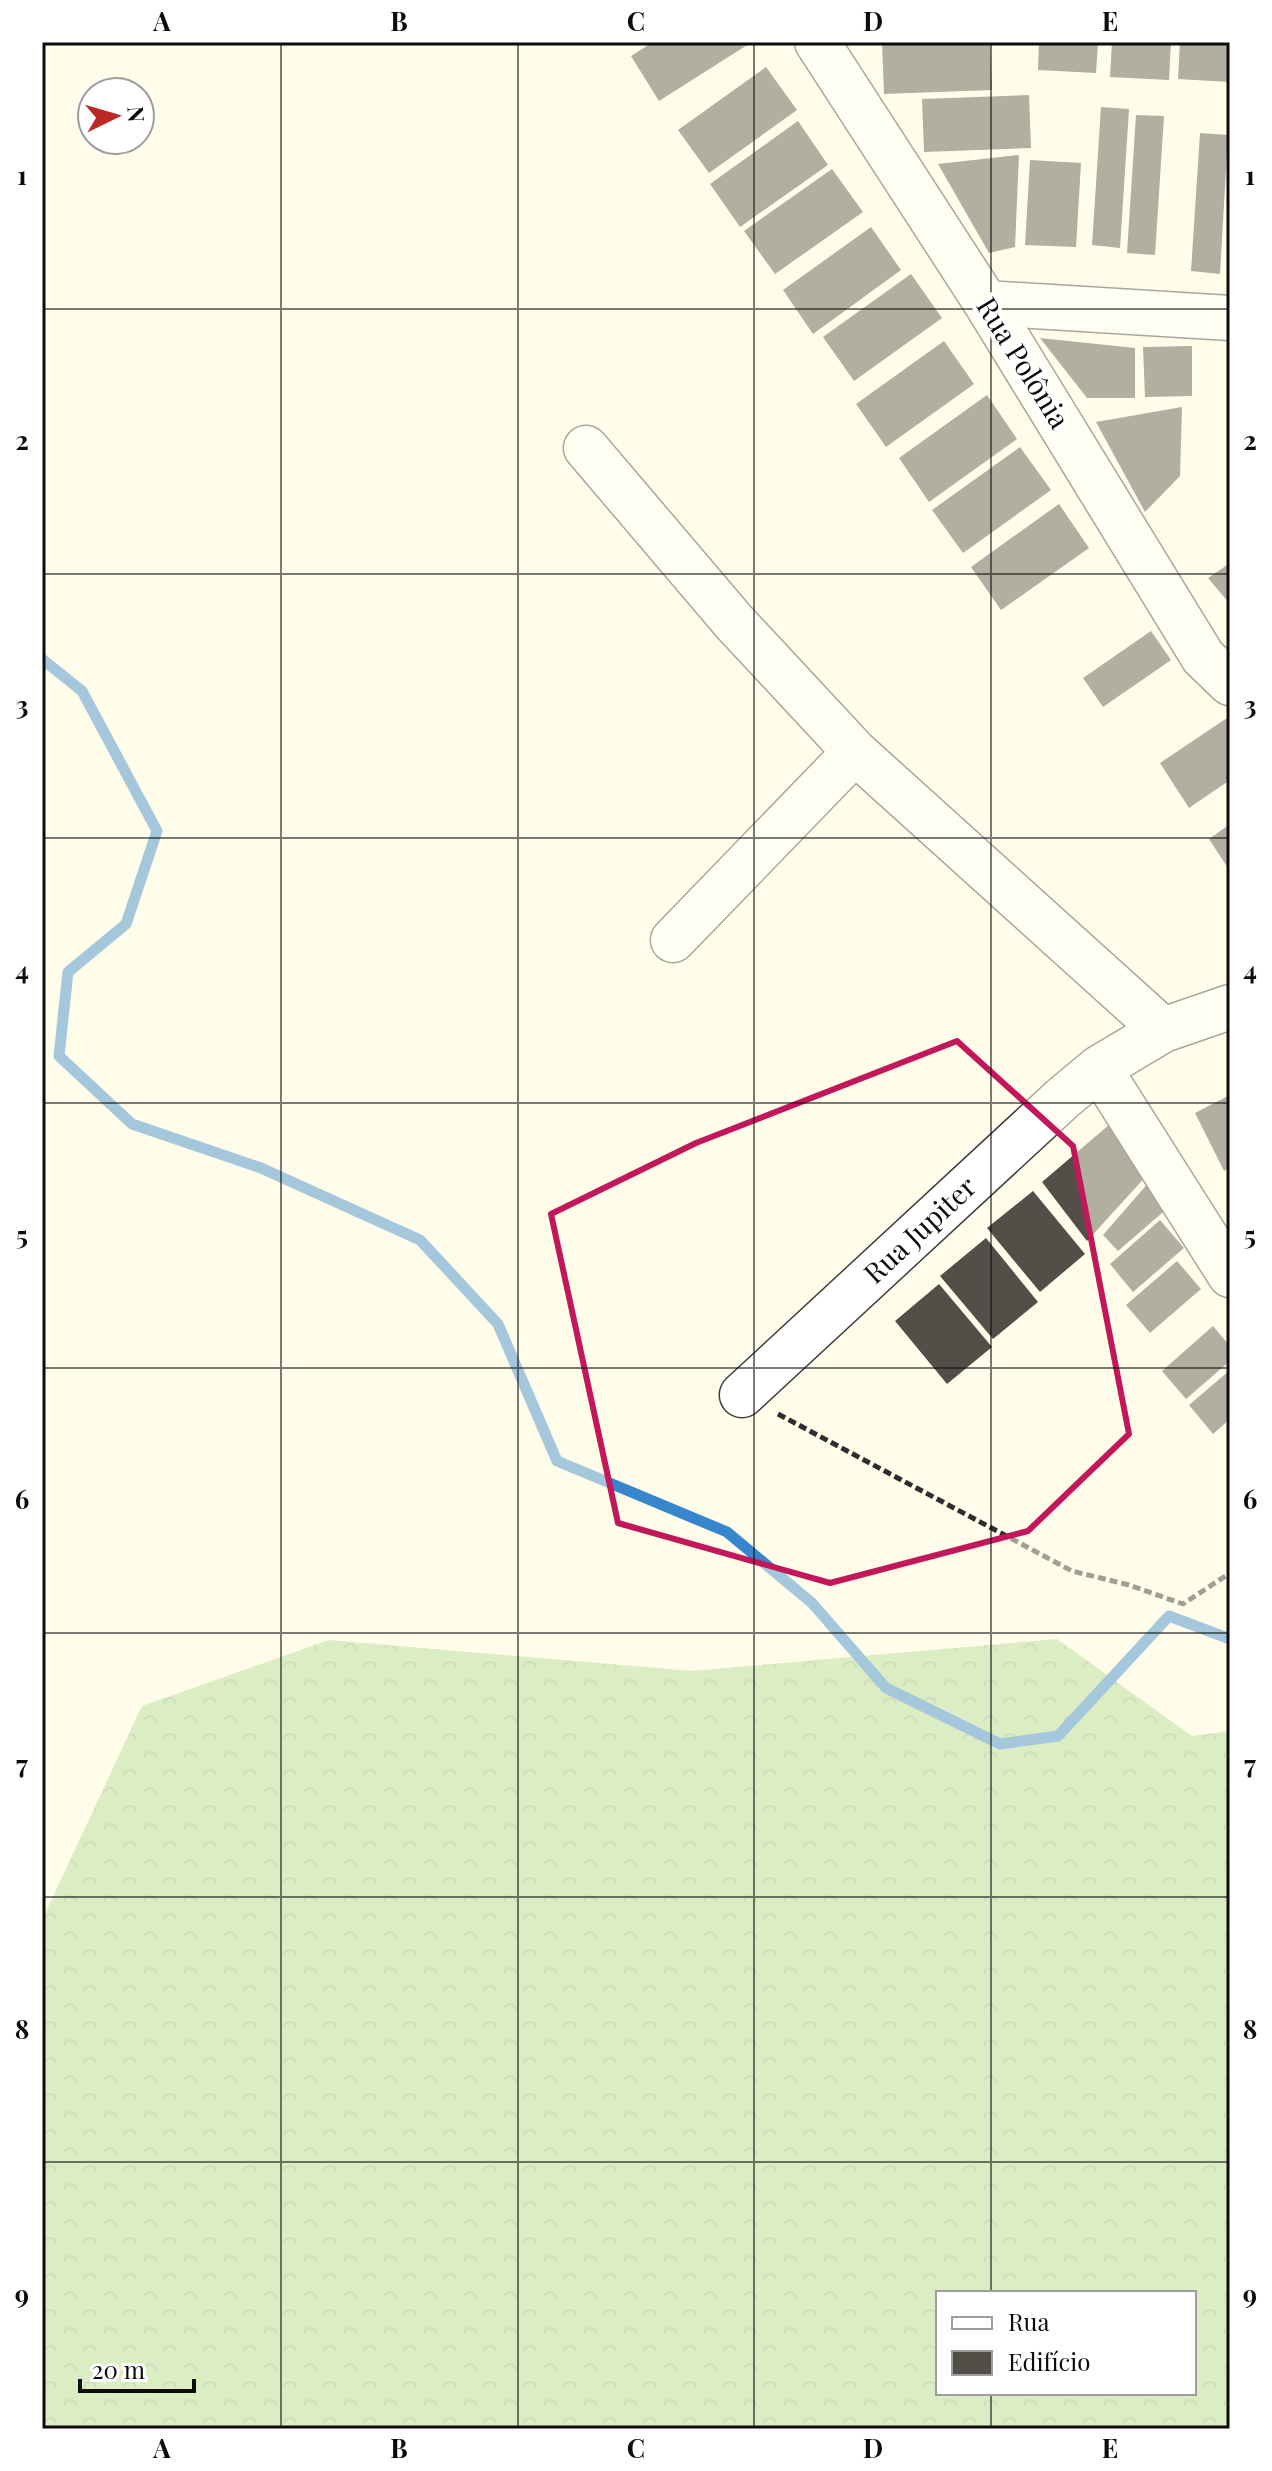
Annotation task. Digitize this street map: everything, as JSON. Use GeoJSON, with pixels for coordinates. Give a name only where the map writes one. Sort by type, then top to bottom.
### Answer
{"type":"FeatureCollection","features":[{"type":"Feature","properties":{"kind":"street","name":"Rua Polônia"},"geometry":{"type":"LineString","coordinates":[[817,42],[986,303],[1203,657],[1230,683]]}},
{"type":"Feature","properties":{"kind":"street"},"geometry":{"type":"LineString","coordinates":[[986,303],[1230,318]]}},
{"type":"Feature","properties":{"kind":"street"},"geometry":{"type":"LineString","coordinates":[[586,448],[734,622],[855,752],[1163,1030]]}},
{"type":"Feature","properties":{"kind":"street"},"geometry":{"type":"LineString","coordinates":[[673,940],[855,752]]}},
{"type":"Feature","properties":{"kind":"street","name":"Rua Jupiter"},"geometry":{"type":"LineString","coordinates":[[742,1395],[1099,1068],[1163,1030],[1230,1007]]}},
{"type":"Feature","properties":{"kind":"street"},"geometry":{"type":"LineString","coordinates":[[1099,1068],[1230,1275]]}},
{"type":"Feature","properties":{"kind":"path"},"geometry":{"type":"LineString","coordinates":[[742,1395],[1072,1571],[1129,1585],[1183,1604],[1230,1573]]}},
{"type":"Feature","properties":{"kind":"highlighted area"},"geometry":{"type":"Polygon","coordinates":[[[957,1041],[1073,1146],[1129,1434],[1028,1531],[830,1583],[618,1523],[551,1214],[696,1143],[957,1041]]]}},
{"type":"Feature","properties":{"kind":"green space"},"geometry":{"type":"Polygon","coordinates":[[[1057,1639],[1192,1736],[1230,1731],[1230,2429],[42,2429],[42,1920],[142,1706],[329,1640],[692,1671],[1057,1639]]]}},
{"type":"Feature","properties":{"kind":"building"},"geometry":{"type":"Polygon","coordinates":[[[653,42],[752,42],[659,101],[631,56],[653,42]]]}},
{"type":"Feature","properties":{"kind":"building"},"geometry":{"type":"Polygon","coordinates":[[[882,42],[990,42],[992,90],[884,94],[882,42]]]}},
{"type":"Feature","properties":{"kind":"building"},"geometry":{"type":"Polygon","coordinates":[[[1039,42],[1098,42],[1096,73],[1038,70],[1039,42]]]}},
{"type":"Feature","properties":{"kind":"building"},"geometry":{"type":"Polygon","coordinates":[[[1112,42],[1171,42],[1169,80],[1110,77],[1112,42]]]}},
{"type":"Feature","properties":{"kind":"building"},"geometry":{"type":"Polygon","coordinates":[[[1180,42],[1230,42],[1230,82],[1178,79],[1180,42]]]}},
{"type":"Feature","properties":{"kind":"building"},"geometry":{"type":"Polygon","coordinates":[[[766,67],[797,110],[709,173],[678,130],[766,67]]]}},
{"type":"Feature","properties":{"kind":"building"},"geometry":{"type":"Polygon","coordinates":[[[1029,95],[1031,148],[924,152],[922,99],[1029,95]]]}},
{"type":"Feature","properties":{"kind":"building"},"geometry":{"type":"Polygon","coordinates":[[[1101,107],[1129,109],[1120,248],[1092,245],[1101,107]]]}},
{"type":"Feature","properties":{"kind":"building"},"geometry":{"type":"Polygon","coordinates":[[[1136,115],[1164,116],[1155,255],[1127,253],[1136,115]]]}},
{"type":"Feature","properties":{"kind":"building"},"geometry":{"type":"Polygon","coordinates":[[[798,121],[828,165],[740,227],[710,184],[798,121]]]}},
{"type":"Feature","properties":{"kind":"building"},"geometry":{"type":"Polygon","coordinates":[[[1200,133],[1228,135],[1220,274],[1191,271],[1200,133]]]}},
{"type":"Feature","properties":{"kind":"building"},"geometry":{"type":"Polygon","coordinates":[[[1019,155],[1015,247],[989,253],[938,164],[1019,155]]]}},
{"type":"Feature","properties":{"kind":"building"},"geometry":{"type":"Polygon","coordinates":[[[1030,160],[1081,163],[1076,247],[1025,245],[1030,160]]]}},
{"type":"Feature","properties":{"kind":"building"},"geometry":{"type":"Polygon","coordinates":[[[832,169],[863,212],[775,274],[744,231],[832,169]]]}},
{"type":"Feature","properties":{"kind":"building"},"geometry":{"type":"Polygon","coordinates":[[[871,227],[901,270],[813,334],[783,290],[871,227]]]}},
{"type":"Feature","properties":{"kind":"building"},"geometry":{"type":"Polygon","coordinates":[[[911,274],[942,318],[854,381],[823,337],[911,274]]]}},
{"type":"Feature","properties":{"kind":"building"},"geometry":{"type":"Polygon","coordinates":[[[1040,338],[1135,348],[1135,398],[1087,398],[1040,338]]]}},
{"type":"Feature","properties":{"kind":"building"},"geometry":{"type":"Polygon","coordinates":[[[944,341],[974,384],[886,447],[856,404],[944,341]]]}},
{"type":"Feature","properties":{"kind":"building"},"geometry":{"type":"Polygon","coordinates":[[[1192,346],[1192,396],[1145,397],[1143,347],[1192,346]]]}},
{"type":"Feature","properties":{"kind":"building"},"geometry":{"type":"Polygon","coordinates":[[[987,395],[1017,439],[929,502],[899,458],[987,395]]]}},
{"type":"Feature","properties":{"kind":"building"},"geometry":{"type":"Polygon","coordinates":[[[1182,407],[1180,476],[1145,512],[1096,422],[1182,407]]]}},
{"type":"Feature","properties":{"kind":"building"},"geometry":{"type":"Polygon","coordinates":[[[1020,447],[1051,490],[963,553],[932,510],[1020,447]]]}},
{"type":"Feature","properties":{"kind":"building"},"geometry":{"type":"Polygon","coordinates":[[[1059,504],[1089,548],[1001,610],[971,567],[1059,504]]]}},
{"type":"Feature","properties":{"kind":"building"},"geometry":{"type":"Polygon","coordinates":[[[1230,563],[1230,604],[1208,578],[1230,563]]]}},
{"type":"Feature","properties":{"kind":"building"},"geometry":{"type":"Polygon","coordinates":[[[1151,631],[1171,660],[1103,707],[1083,678],[1151,631]]]}},
{"type":"Feature","properties":{"kind":"building"},"geometry":{"type":"Polygon","coordinates":[[[1230,716],[1230,780],[1189,808],[1160,763],[1230,716]]]}},
{"type":"Feature","properties":{"kind":"building"},"geometry":{"type":"Polygon","coordinates":[[[1230,824],[1230,867],[1228,868],[1209,839],[1230,824]]]}},
{"type":"Feature","properties":{"kind":"building"},"geometry":{"type":"Polygon","coordinates":[[[1230,1095],[1230,1168],[1224,1171],[1195,1113],[1230,1095]]]}},
{"type":"Feature","properties":{"kind":"building"},"geometry":{"type":"Polygon","coordinates":[[[1116,1119],[1149,1173],[1087,1241],[1042,1182],[1116,1119]]]}},
{"type":"Feature","properties":{"kind":"building"},"geometry":{"type":"Polygon","coordinates":[[[1150,1181],[1169,1207],[1118,1251],[1103,1235],[1150,1181]]]}},
{"type":"Feature","properties":{"kind":"building"},"geometry":{"type":"Polygon","coordinates":[[[1033,1191],[1085,1254],[1040,1292],[987,1228],[1033,1191]]]}},
{"type":"Feature","properties":{"kind":"building"},"geometry":{"type":"Polygon","coordinates":[[[1160,1220],[1184,1248],[1133,1292],[1110,1264],[1160,1220]]]}},
{"type":"Feature","properties":{"kind":"building"},"geometry":{"type":"Polygon","coordinates":[[[986,1238],[1038,1302],[993,1339],[940,1276],[986,1238]]]}},
{"type":"Feature","properties":{"kind":"building"},"geometry":{"type":"Polygon","coordinates":[[[1177,1261],[1201,1289],[1150,1333],[1126,1305],[1177,1261]]]}},
{"type":"Feature","properties":{"kind":"building"},"geometry":{"type":"Polygon","coordinates":[[[939,1284],[992,1347],[947,1384],[895,1321],[939,1284]]]}},
{"type":"Feature","properties":{"kind":"building"},"geometry":{"type":"Polygon","coordinates":[[[1213,1326],[1230,1346],[1230,1361],[1186,1399],[1162,1371],[1213,1326]]]}},
{"type":"Feature","properties":{"kind":"building"},"geometry":{"type":"Polygon","coordinates":[[[1230,1370],[1230,1419],[1213,1434],[1189,1405],[1230,1370]]]}},
{"type":"Feature","properties":{"kind":"waterway"},"geometry":{"type":"LineString","coordinates":[[42,659],[82,691],[157,831],[126,924],[68,972],[59,1056],[132,1124],[261,1168],[420,1240],[498,1324],[557,1461],[727,1532],[812,1603],[886,1688],[1000,1744],[1058,1736],[1169,1616],[1230,1639]]}}]}
